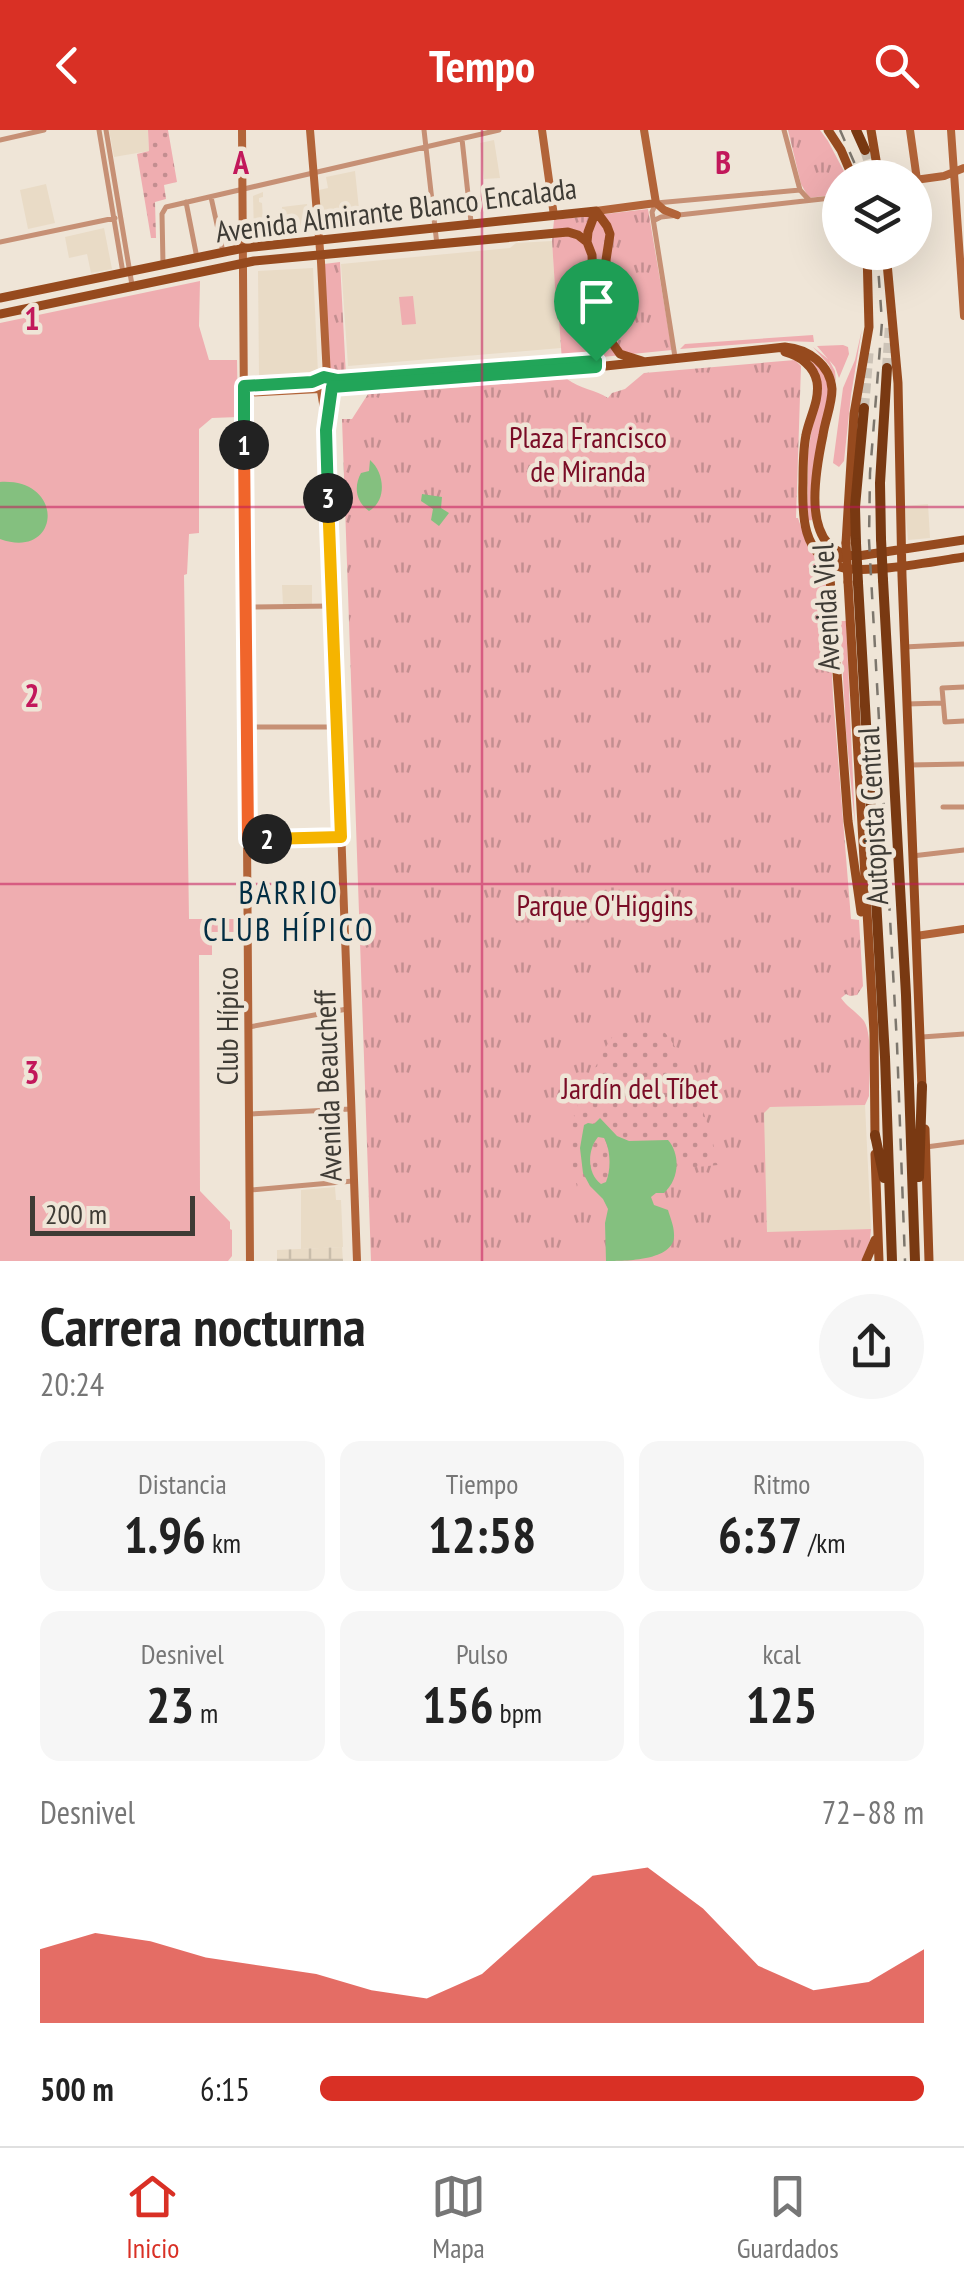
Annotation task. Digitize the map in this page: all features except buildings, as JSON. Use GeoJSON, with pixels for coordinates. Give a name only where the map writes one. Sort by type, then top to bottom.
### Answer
{"type":"FeatureCollection","features":[{"type":"Feature","properties":{"kind":"highway"},"geometry":{"type":"LineString","coordinates":[[856,130],[865,150]]}},
{"type":"Feature","properties":{"kind":"highway","name":"Autopista Central"},"geometry":{"type":"LineString","coordinates":[[887,368],[881,539],[906,995],[915,1261]]}},
{"type":"Feature","properties":{"kind":"highway","name":"Autopista Central"},"geometry":{"type":"LineString","coordinates":[[864,408],[851,543],[885,1057],[892,1261]]}},
{"type":"Feature","properties":{"kind":"highway"},"geometry":{"type":"LineString","coordinates":[[914,1218],[920,1174],[922,1086]]}},
{"type":"Feature","properties":{"kind":"highway"},"geometry":{"type":"LineString","coordinates":[[875,1135],[890,1210]]}},
{"type":"Feature","properties":{"kind":"main road","name":"Club Hípico"},"geometry":{"type":"LineString","coordinates":[[242,130],[250,1261]]}},
{"type":"Feature","properties":{"kind":"main road","name":"Avenida Beaucheff"},"geometry":{"type":"LineString","coordinates":[[310,130],[321,256],[357,1261]]}},
{"type":"Feature","properties":{"kind":"main road"},"geometry":{"type":"LineString","coordinates":[[532,236],[549,228],[554,216],[542,130]]}},
{"type":"Feature","properties":{"kind":"main road"},"geometry":{"type":"LineString","coordinates":[[644,130],[656,202],[678,215]]}},
{"type":"Feature","properties":{"kind":"main road"},"geometry":{"type":"LineString","coordinates":[[828,130],[845,160]]}},
{"type":"Feature","properties":{"kind":"main road"},"geometry":{"type":"LineString","coordinates":[[870,130],[876,160]]}},
{"type":"Feature","properties":{"kind":"main road"},"geometry":{"type":"LineString","coordinates":[[910,130],[914,160]]}},
{"type":"Feature","properties":{"kind":"main road"},"geometry":{"type":"LineString","coordinates":[[950,130],[964,316]]}},
{"type":"Feature","properties":{"kind":"main road"},"geometry":{"type":"LineString","coordinates":[[932,178],[964,168]]}},
{"type":"Feature","properties":{"kind":"main road","name":"Avenida Almirante Blanco Encalada"},"geometry":{"type":"LineString","coordinates":[[0,298],[244,248],[656,202]]}},
{"type":"Feature","properties":{"kind":"main road"},"geometry":{"type":"LineString","coordinates":[[596,211],[587,242],[592,255],[596,364]]}},
{"type":"Feature","properties":{"kind":"main road"},"geometry":{"type":"LineString","coordinates":[[596,211],[610,234],[606,260],[612,343],[624,357],[644,361]]}},
{"type":"Feature","properties":{"kind":"main road","name":"Avenida Almirante Blanco Encalada"},"geometry":{"type":"LineString","coordinates":[[0,314],[244,262],[568,232],[587,242]]}},
{"type":"Feature","properties":{"kind":"main road","name":"Avenida Viel"},"geometry":{"type":"LineString","coordinates":[[851,543],[854,414],[869,328],[867,270]]}},
{"type":"Feature","properties":{"kind":"main road"},"geometry":{"type":"LineString","coordinates":[[888,270],[897,366],[906,704],[930,1261]]}},
{"type":"Feature","properties":{"kind":"main road"},"geometry":{"type":"LineString","coordinates":[[244,390],[596,364],[623,366],[792,348],[822,364],[830,379],[832,393],[818,466],[816,519],[827,543],[846,556]]}},
{"type":"Feature","properties":{"kind":"main road"},"geometry":{"type":"LineString","coordinates":[[772,350],[800,358],[817,382],[805,438],[802,514],[811,542],[832,564],[850,569],[964,558]]}},
{"type":"Feature","properties":{"kind":"main road"},"geometry":{"type":"LineString","coordinates":[[832,564],[846,556],[964,540]]}},
{"type":"Feature","properties":{"kind":"main road"},"geometry":{"type":"LineString","coordinates":[[832,564],[848,821],[868,944]]}},
{"type":"Feature","properties":{"kind":"main road","name":"Avenida Viel"},"geometry":{"type":"LineString","coordinates":[[853,582],[874,1047],[879,1261]]}},
{"type":"Feature","properties":{"kind":"main road"},"geometry":{"type":"LineString","coordinates":[[916,936],[964,929]]}},
{"type":"Feature","properties":{"kind":"main road"},"geometry":{"type":"LineString","coordinates":[[866,1261],[878,1233]]}},
{"type":"Feature","properties":{"kind":"street"},"geometry":{"type":"LineString","coordinates":[[0,140],[44,130]]}},
{"type":"Feature","properties":{"kind":"street"},"geometry":{"type":"LineString","coordinates":[[103,130],[126,272],[132,286]]}},
{"type":"Feature","properties":{"kind":"street"},"geometry":{"type":"LineString","coordinates":[[424,130],[437,245]]}},
{"type":"Feature","properties":{"kind":"street"},"geometry":{"type":"LineString","coordinates":[[164,264],[163,209],[499,130]]}},
{"type":"Feature","properties":{"kind":"street"},"geometry":{"type":"LineString","coordinates":[[784,130],[800,190],[808,200]]}},
{"type":"Feature","properties":{"kind":"street"},"geometry":{"type":"LineString","coordinates":[[462,139],[472,225]]}},
{"type":"Feature","properties":{"kind":"street","name":"Avenida Almirante Blanco Encalada"},"geometry":{"type":"LineString","coordinates":[[656,202],[800,190]]}},
{"type":"Feature","properties":{"kind":"street"},"geometry":{"type":"LineString","coordinates":[[758,194],[760,206]]}},
{"type":"Feature","properties":{"kind":"street"},"geometry":{"type":"LineString","coordinates":[[211,197],[223,252]]}},
{"type":"Feature","properties":{"kind":"street"},"geometry":{"type":"LineString","coordinates":[[654,221],[660,217],[822,199]]}},
{"type":"Feature","properties":{"kind":"street"},"geometry":{"type":"LineString","coordinates":[[186,202],[197,258]]}},
{"type":"Feature","properties":{"kind":"street"},"geometry":{"type":"LineString","coordinates":[[656,202],[652,208],[676,358]]}},
{"type":"Feature","properties":{"kind":"street"},"geometry":{"type":"LineString","coordinates":[[0,242],[117,217]]}},
{"type":"Feature","properties":{"kind":"street"},"geometry":{"type":"LineString","coordinates":[[245,607],[332,606]]}},
{"type":"Feature","properties":{"kind":"street"},"geometry":{"type":"LineString","coordinates":[[904,647],[964,644]]}},
{"type":"Feature","properties":{"kind":"street"},"geometry":{"type":"LineString","coordinates":[[964,686],[942,688],[945,722],[964,721]]}},
{"type":"Feature","properties":{"kind":"street"},"geometry":{"type":"LineString","coordinates":[[906,704],[944,702]]}},
{"type":"Feature","properties":{"kind":"street"},"geometry":{"type":"LineString","coordinates":[[246,727],[337,727]]}},
{"type":"Feature","properties":{"kind":"street"},"geometry":{"type":"LineString","coordinates":[[909,765],[964,764]]}},
{"type":"Feature","properties":{"kind":"street"},"geometry":{"type":"LineString","coordinates":[[944,807],[964,806]]}},
{"type":"Feature","properties":{"kind":"street"},"geometry":{"type":"LineString","coordinates":[[248,839],[341,837]]}},
{"type":"Feature","properties":{"kind":"street"},"geometry":{"type":"LineString","coordinates":[[912,856],[964,850]]}},
{"type":"Feature","properties":{"kind":"street"},"geometry":{"type":"LineString","coordinates":[[248,1027],[347,1010]]}},
{"type":"Feature","properties":{"kind":"street"},"geometry":{"type":"LineString","coordinates":[[920,1037],[964,1034]]}},
{"type":"Feature","properties":{"kind":"street"},"geometry":{"type":"LineString","coordinates":[[249,1114],[351,1109]]}},
{"type":"Feature","properties":{"kind":"street"},"geometry":{"type":"LineString","coordinates":[[926,1147],[964,1142]]}},
{"type":"Feature","properties":{"kind":"street"},"geometry":{"type":"LineString","coordinates":[[250,1190],[353,1182]]}},
{"type":"Feature","properties":{"kind":"shaded area"},"geometry":{"type":"Polygon","coordinates":[[[109,130],[148,130],[149,151],[114,157],[109,130]]]}},
{"type":"Feature","properties":{"kind":"shaded area"},"geometry":{"type":"Polygon","coordinates":[[[494,140],[500,178],[484,179],[480,143],[494,140]]]}},
{"type":"Feature","properties":{"kind":"shaded area"},"geometry":{"type":"Polygon","coordinates":[[[355,171],[361,228],[324,231],[319,190],[328,188],[326,177],[355,171]]]}},
{"type":"Feature","properties":{"kind":"shaded area"},"geometry":{"type":"Polygon","coordinates":[[[46,184],[55,223],[28,229],[20,190],[46,184]]]}},
{"type":"Feature","properties":{"kind":"shaded area"},"geometry":{"type":"Polygon","coordinates":[[[263,192],[259,202],[263,220],[282,217],[282,207],[307,204],[310,227],[257,236],[253,196],[263,192]]]}},
{"type":"Feature","properties":{"kind":"shaded area"},"geometry":{"type":"Polygon","coordinates":[[[104,228],[112,269],[91,273],[87,254],[69,258],[65,237],[104,228]]]}},
{"type":"Feature","properties":{"kind":"shaded area"},"geometry":{"type":"Polygon","coordinates":[[[552,241],[561,348],[348,366],[341,264],[552,241]]]}},
{"type":"Feature","properties":{"kind":"shaded area"},"geometry":{"type":"Polygon","coordinates":[[[313,268],[318,373],[259,375],[258,271],[313,268]]]}},
{"type":"Feature","properties":{"kind":"shaded area"},"geometry":{"type":"Polygon","coordinates":[[[370,460],[379,472],[382,487],[379,501],[369,511],[358,498],[357,483],[361,473],[369,471],[370,460]]]}},
{"type":"Feature","properties":{"kind":"shaded area"},"geometry":{"type":"Polygon","coordinates":[[[0,482],[22,484],[37,492],[45,504],[48,517],[44,530],[35,539],[20,543],[0,539],[0,482]]]}},
{"type":"Feature","properties":{"kind":"shaded area"},"geometry":{"type":"Polygon","coordinates":[[[422,494],[442,497],[441,508],[449,513],[439,526],[431,520],[433,509],[421,501],[422,494]]]}},
{"type":"Feature","properties":{"kind":"shaded area"},"geometry":{"type":"Polygon","coordinates":[[[928,504],[930,538],[908,540],[905,506],[928,504]]]}},
{"type":"Feature","properties":{"kind":"shaded area"},"geometry":{"type":"Polygon","coordinates":[[[282,585],[312,585],[312,605],[283,605],[282,585]]]}},
{"type":"Feature","properties":{"kind":"shaded area"},"geometry":{"type":"Polygon","coordinates":[[[865,1105],[871,1229],[767,1233],[763,1113],[770,1107],[865,1105]]]}},
{"type":"Feature","properties":{"kind":"shaded area"},"geometry":{"type":"Polygon","coordinates":[[[600,1118],[617,1136],[629,1141],[668,1140],[672,1146],[676,1160],[673,1181],[664,1193],[651,1197],[654,1205],[668,1210],[674,1231],[667,1250],[637,1260],[606,1261],[608,1209],[583,1173],[580,1148],[584,1125],[594,1124],[600,1118]],[[598,1137],[590,1155],[593,1174],[601,1184],[606,1182],[609,1166],[604,1138],[598,1137]]]}},
{"type":"Feature","properties":{"kind":"shaded area"},"geometry":{"type":"Polygon","coordinates":[[[335,1187],[336,1200],[341,1200],[343,1247],[301,1249],[301,1190],[335,1187]]]}},
{"type":"Feature","properties":{"kind":"shaded area"},"geometry":{"type":"Polygon","coordinates":[[[342,1247],[343,1261],[277,1261],[277,1250],[342,1247]]]}},
{"type":"Feature","properties":{"kind":"green space"},"geometry":{"type":"Polygon","coordinates":[[[148,130],[168,130],[177,182],[164,185],[166,199],[155,202],[156,238],[151,238],[137,154],[149,151],[148,130]]]}},
{"type":"Feature","properties":{"kind":"green space"},"geometry":{"type":"Polygon","coordinates":[[[788,130],[820,130],[838,160],[822,160],[822,196],[809,198],[801,184],[788,130]]]}},
{"type":"Feature","properties":{"kind":"green space"},"geometry":{"type":"Polygon","coordinates":[[[648,209],[672,350],[562,361],[552,241],[554,220],[648,209]]]}},
{"type":"Feature","properties":{"kind":"green space"},"geometry":{"type":"Polygon","coordinates":[[[340,262],[346,376],[330,374],[324,264],[340,262]]]}},
{"type":"Feature","properties":{"kind":"green space"},"geometry":{"type":"Polygon","coordinates":[[[200,281],[199,326],[209,360],[237,360],[238,417],[212,418],[199,429],[199,533],[189,534],[184,575],[189,919],[241,919],[242,932],[212,932],[212,955],[199,955],[200,1191],[230,1222],[232,1256],[228,1261],[0,1261],[0,323],[200,281]]]}},
{"type":"Feature","properties":{"kind":"green space"},"geometry":{"type":"Polygon","coordinates":[[[413,296],[416,324],[402,325],[399,297],[413,296]]]}},
{"type":"Feature","properties":{"kind":"green space"},"geometry":{"type":"Polygon","coordinates":[[[862,329],[844,461],[839,467],[833,463],[843,388],[862,329]]]}},
{"type":"Feature","properties":{"kind":"green space"},"geometry":{"type":"Polygon","coordinates":[[[813,335],[814,342],[680,349],[685,344],[813,335]]]}},
{"type":"Feature","properties":{"kind":"green space"},"geometry":{"type":"Polygon","coordinates":[[[817,346],[848,347],[849,354],[839,378],[829,360],[836,382],[829,365],[813,347],[828,359],[817,346]]]}},
{"type":"Feature","properties":{"kind":"green space"},"geometry":{"type":"Polygon","coordinates":[[[813,358],[828,380],[828,396],[812,520],[807,521],[808,454],[822,390],[819,373],[810,360],[813,358]]]}},
{"type":"Feature","properties":{"kind":"green space","name":"Parque O'Higgins"},"geometry":{"type":"Polygon","coordinates":[[[795,360],[801,366],[796,518],[807,545],[827,568],[851,919],[859,920],[863,986],[857,995],[846,994],[841,998],[867,1028],[869,1096],[865,1105],[770,1107],[764,1113],[767,1232],[871,1229],[862,1261],[371,1261],[342,419],[352,419],[368,394],[567,379],[608,398],[644,373],[795,360]]]}},
{"type":"Feature","properties":{"kind":"green space"},"geometry":{"type":"Polygon","coordinates":[[[840,621],[846,621],[855,825],[846,732],[840,621]]]}},
{"type":"Feature","properties":{"kind":"green space","name":"Jardín del Tíbet"},"geometry":{"type":"Polygon","coordinates":[[[660,1028],[688,1071],[718,1165],[676,1169],[677,1154],[650,1139],[621,1138],[602,1119],[588,1123],[583,1153],[586,1178],[600,1195],[593,1196],[577,1187],[574,1171],[571,1142],[578,1103],[615,1033],[660,1028]]]}},
{"type":"Feature","properties":{"kind":"green space"},"geometry":{"type":"Polygon","coordinates":[[[598,1137],[604,1138],[610,1160],[606,1182],[601,1184],[590,1162],[598,1137]]]}},
{"type":"Feature","properties":{"kind":"tunnel"},"geometry":{"type":"LineString","coordinates":[[865,150],[868,160]]}},
{"type":"Feature","properties":{"kind":"tunnel"},"geometry":{"type":"LineString","coordinates":[[887,368],[890,324]]}},
{"type":"Feature","properties":{"kind":"tunnel"},"geometry":{"type":"LineString","coordinates":[[864,408],[869,348]]}},
{"type":"Feature","properties":{"kind":"railway"},"geometry":{"type":"LineString","coordinates":[[840,130],[853,160]]}},
{"type":"Feature","properties":{"kind":"railway"},"geometry":{"type":"LineString","coordinates":[[878,270],[882,322],[869,540],[905,1261]]}},
{"type":"Feature","properties":{"kind":"district","name":"BARRIO CLUB HÍPICO"},"geometry":{"type":"Point","coordinates":[289,910]}},
{"type":"Feature","properties":{"kind":"route"},"geometry":{"type":"LineString","coordinates":[[596,361],[596,367],[332,387],[326,430],[341,837],[248,839],[244,386],[312,382],[324,377],[338,380],[596,361]]}},
{"type":"Feature","properties":{"kind":"park label","name":"Plaza Francisco de Miranda"},"geometry":{"type":"Point","coordinates":[588,453]}}]}
